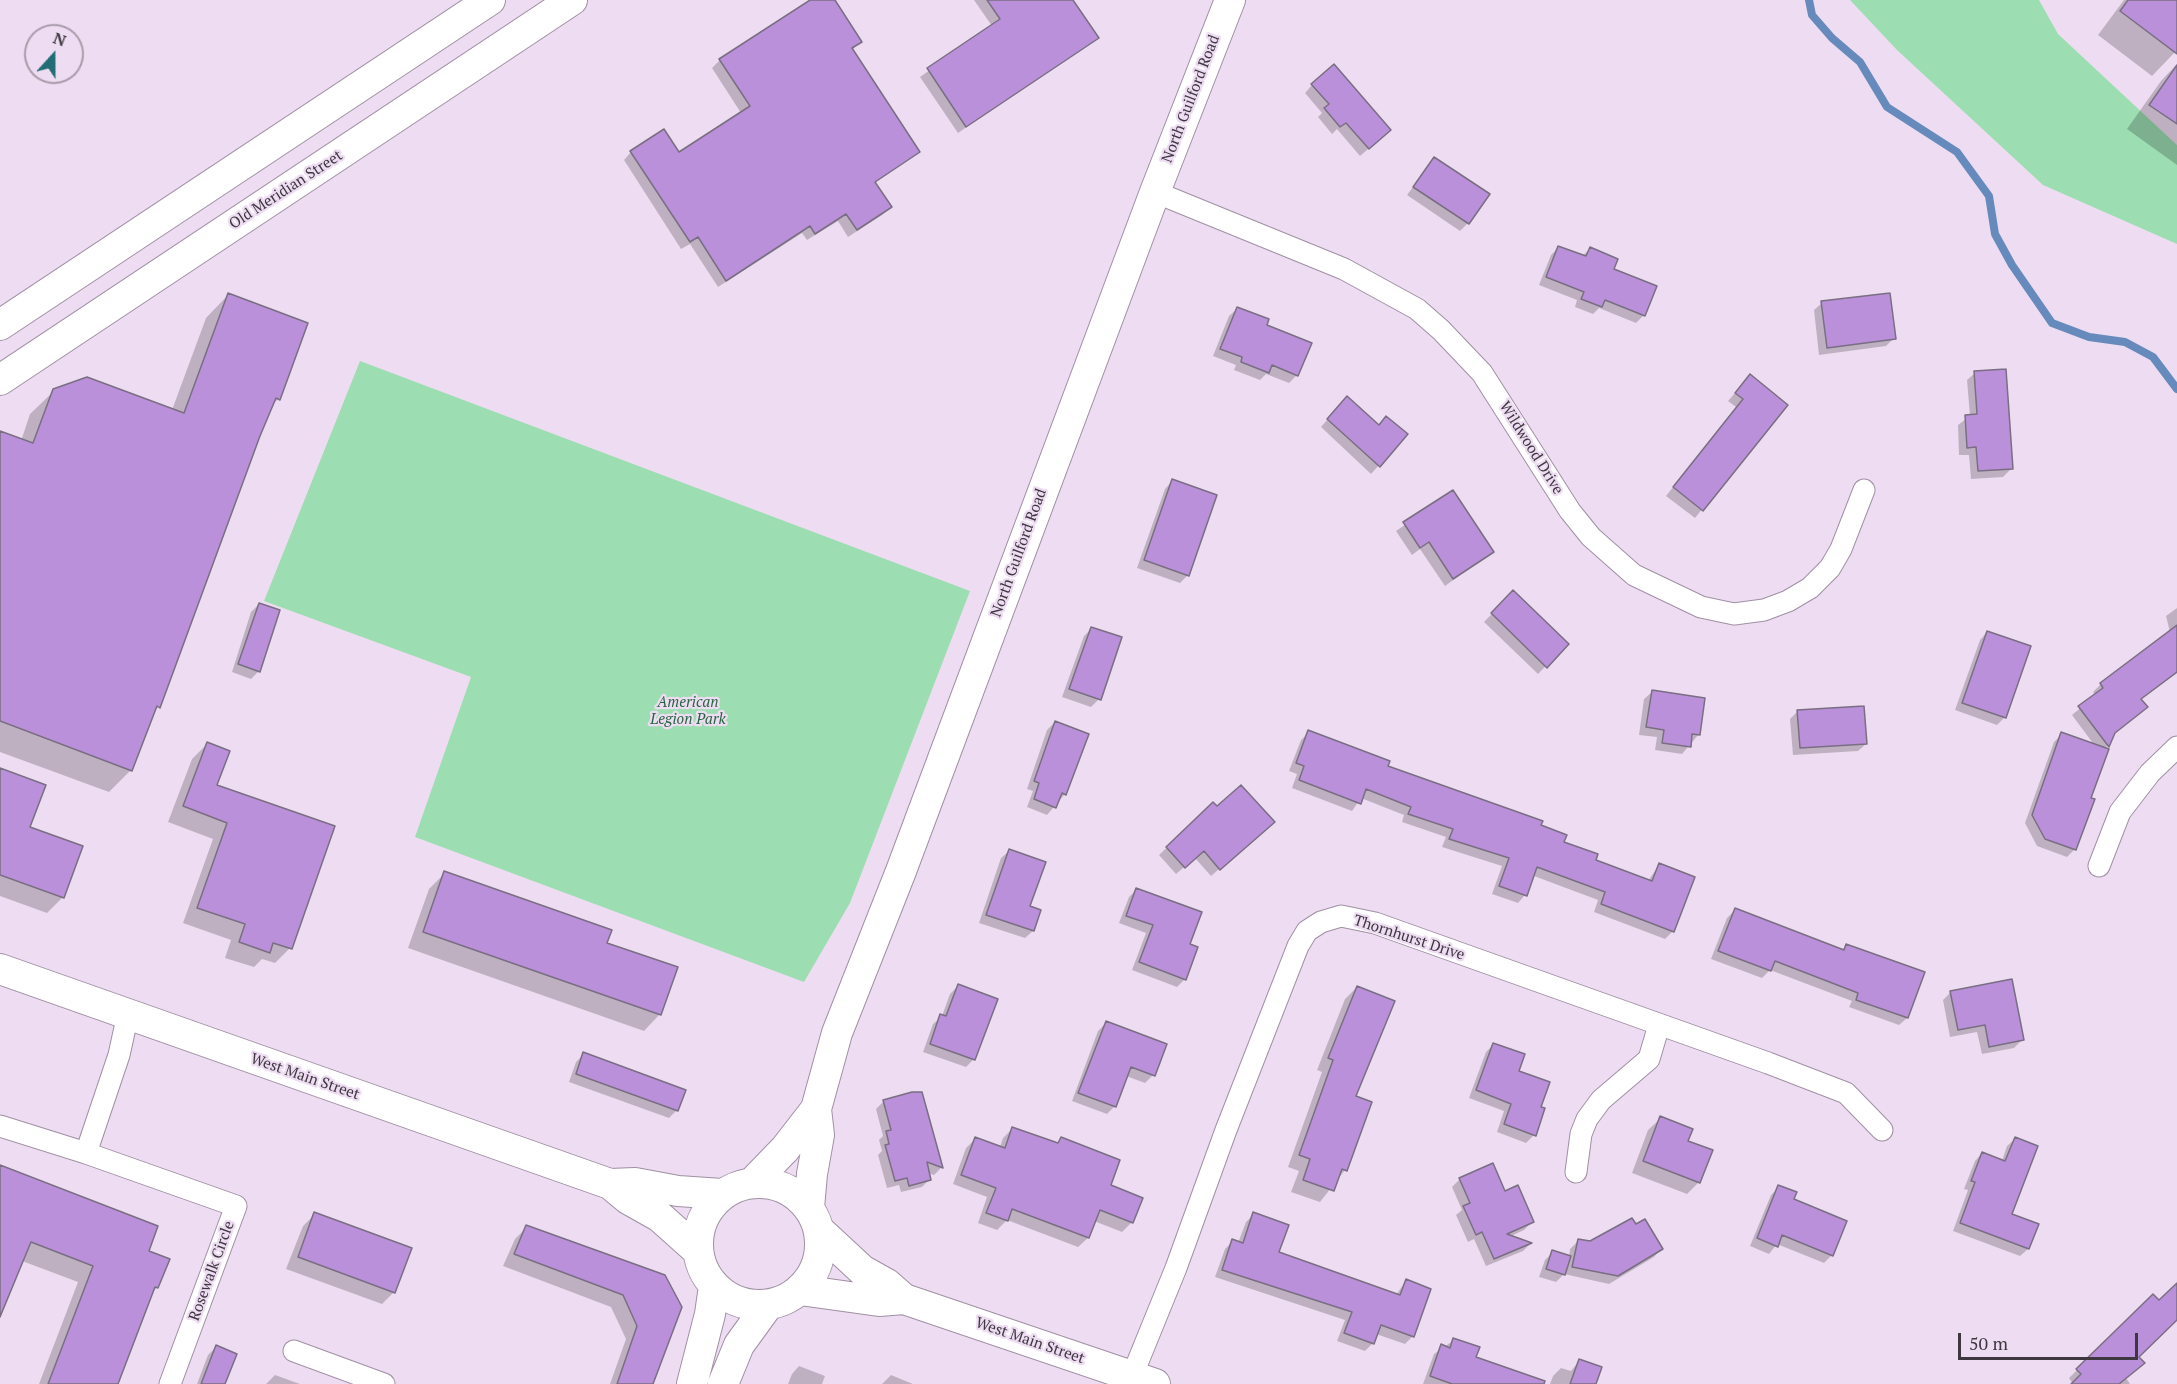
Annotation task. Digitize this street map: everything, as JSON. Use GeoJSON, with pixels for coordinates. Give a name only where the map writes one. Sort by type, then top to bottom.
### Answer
{"type":"FeatureCollection","features":[{"type":"Feature","properties":{"kind":"main road","name":"Old Meridian Street"},"geometry":{"type":"LineString","coordinates":[[0,380],[572,0]]}},
{"type":"Feature","properties":{"kind":"main road","name":"North Guilford Road"},"geometry":{"type":"LineString","coordinates":[[815,1220],[812,1174],[819,1135],[816,1109],[837,1033],[901,872],[1155,192],[1230,0]]}},
{"type":"Feature","properties":{"kind":"main road"},"geometry":{"type":"LineString","coordinates":[[0,325],[484,4],[507,45]]}},
{"type":"Feature","properties":{"kind":"main road","name":"West Main Street"},"geometry":{"type":"LineString","coordinates":[[0,969],[610,1184],[628,1199],[660,1217],[698,1251]]}},
{"type":"Feature","properties":{"kind":"main road","name":"North Guilford Road"},"geometry":{"type":"LineString","coordinates":[[752,1183],[785,1149],[816,1109]]}},
{"type":"Feature","properties":{"kind":"main road","name":"West Main Street"},"geometry":{"type":"LineString","coordinates":[[610,1184],[635,1183],[678,1191],[722,1194]]}},
{"type":"Feature","properties":{"kind":"main road"},"geometry":{"type":"LineString","coordinates":[[752,1183],[768,1183],[784,1187],[798,1196],[815,1220],[821,1248],[818,1264],[800,1290],[785,1300],[768,1305],[748,1305],[730,1298],[714,1286],[703,1270],[698,1251],[702,1220],[711,1206],[722,1194],[752,1183]]}},
{"type":"Feature","properties":{"kind":"main road","name":"West Main Street"},"geometry":{"type":"LineString","coordinates":[[815,1220],[862,1270],[886,1284],[904,1299],[1143,1380]]}},
{"type":"Feature","properties":{"kind":"main road"},"geometry":{"type":"LineString","coordinates":[[692,1384],[710,1314],[714,1286]]}},
{"type":"Feature","properties":{"kind":"main road","name":"West Main Street"},"geometry":{"type":"LineString","coordinates":[[800,1290],[879,1301],[904,1299]]}},
{"type":"Feature","properties":{"kind":"main road"},"geometry":{"type":"LineString","coordinates":[[723,1384],[739,1345],[768,1305]]}},
{"type":"Feature","properties":{"kind":"street","name":"Wildwood Drive"},"geometry":{"type":"LineString","coordinates":[[1155,192],[1344,269],[1417,309],[1441,330],[1482,374],[1570,511],[1592,537],[1635,576],[1701,607],[1734,614],[1764,610],[1788,601],[1810,588],[1830,568],[1841,549],[1864,490]]}},
{"type":"Feature","properties":{"kind":"street"},"geometry":{"type":"LineString","coordinates":[[2099,866],[2120,812],[2150,773],[2177,747]]}},
{"type":"Feature","properties":{"kind":"street","name":"Thornhurst Drive"},"geometry":{"type":"LineString","coordinates":[[1143,1380],[1176,1268],[1226,1130],[1294,956],[1307,931],[1321,922],[1341,916],[1358,919],[1846,1093],[1882,1130]]}},
{"type":"Feature","properties":{"kind":"street"},"geometry":{"type":"LineString","coordinates":[[86,1153],[119,1054],[128,1014]]}},
{"type":"Feature","properties":{"kind":"street"},"geometry":{"type":"LineString","coordinates":[[1576,1172],[1581,1134],[1587,1119],[1601,1100],[1649,1059],[1659,1025]]}},
{"type":"Feature","properties":{"kind":"street","name":"Rosewalk Circle"},"geometry":{"type":"LineString","coordinates":[[0,1126],[86,1153],[236,1206],[170,1384]]}},
{"type":"Feature","properties":{"kind":"street"},"geometry":{"type":"LineString","coordinates":[[294,1351],[384,1384]]}},
{"type":"Feature","properties":{"kind":"green space"},"geometry":{"type":"Polygon","coordinates":[[[1850,0],[2039,0],[2058,34],[2177,145],[2177,244],[2043,185],[1897,50],[1850,0]]]}},
{"type":"Feature","properties":{"kind":"green space","name":"American Legion Park"},"geometry":{"type":"Polygon","coordinates":[[[360,361],[970,591],[850,903],[804,982],[415,837],[471,677],[264,601],[360,361]]]}},
{"type":"Feature","properties":{"kind":"building"},"geometry":{"type":"Polygon","coordinates":[[[810,0],[835,0],[862,42],[852,48],[920,152],[875,182],[892,207],[857,230],[846,214],[815,234],[810,226],[726,281],[698,237],[690,242],[630,151],[664,129],[679,152],[750,106],[719,59],[810,0]]]}},
{"type":"Feature","properties":{"kind":"building"},"geometry":{"type":"Polygon","coordinates":[[[987,0],[1073,0],[1099,38],[966,127],[927,68],[1000,19],[987,0]]]}},
{"type":"Feature","properties":{"kind":"building"},"geometry":{"type":"Polygon","coordinates":[[[2128,0],[2177,0],[2177,54],[2120,11],[2128,0]]]}},
{"type":"Feature","properties":{"kind":"building"},"geometry":{"type":"Polygon","coordinates":[[[1334,64],[1391,130],[1369,149],[1346,123],[1340,127],[1324,108],[1329,104],[1311,84],[1334,64]]]}},
{"type":"Feature","properties":{"kind":"building"},"geometry":{"type":"Polygon","coordinates":[[[2177,65],[2177,124],[2149,105],[2177,65]]]}},
{"type":"Feature","properties":{"kind":"building"},"geometry":{"type":"Polygon","coordinates":[[[1434,157],[1490,194],[1469,224],[1413,187],[1434,157]]]}},
{"type":"Feature","properties":{"kind":"building"},"geometry":{"type":"Polygon","coordinates":[[[1558,246],[1586,256],[1590,247],[1618,259],[1614,269],[1657,286],[1645,316],[1605,300],[1602,307],[1581,299],[1584,292],[1546,277],[1558,246]]]}},
{"type":"Feature","properties":{"kind":"building"},"geometry":{"type":"Polygon","coordinates":[[[228,293],[308,323],[280,400],[276,398],[260,436],[160,708],[157,706],[132,771],[0,721],[0,431],[33,443],[53,389],[87,377],[184,413],[228,293]]]}},
{"type":"Feature","properties":{"kind":"building"},"geometry":{"type":"Polygon","coordinates":[[[1890,293],[1896,339],[1827,348],[1821,301],[1890,293]]]}},
{"type":"Feature","properties":{"kind":"building"},"geometry":{"type":"Polygon","coordinates":[[[1237,307],[1269,319],[1267,325],[1312,343],[1298,376],[1272,365],[1269,373],[1241,362],[1242,357],[1220,349],[1237,307]]]}},
{"type":"Feature","properties":{"kind":"building"},"geometry":{"type":"Polygon","coordinates":[[[2006,369],[2013,469],[1978,471],[1976,447],[1967,448],[1965,415],[1977,414],[1974,371],[2006,369]]]}},
{"type":"Feature","properties":{"kind":"building"},"geometry":{"type":"Polygon","coordinates":[[[1750,374],[1788,405],[1703,511],[1673,487],[1743,399],[1735,393],[1750,374]]]}},
{"type":"Feature","properties":{"kind":"building"},"geometry":{"type":"Polygon","coordinates":[[[1347,396],[1379,425],[1386,416],[1408,434],[1380,467],[1327,419],[1347,396]]]}},
{"type":"Feature","properties":{"kind":"building"},"geometry":{"type":"Polygon","coordinates":[[[1172,479],[1217,495],[1189,576],[1144,560],[1172,479]]]}},
{"type":"Feature","properties":{"kind":"building"},"geometry":{"type":"Polygon","coordinates":[[[1453,490],[1494,552],[1453,579],[1429,542],[1420,548],[1403,522],[1453,490]]]}},
{"type":"Feature","properties":{"kind":"building"},"geometry":{"type":"Polygon","coordinates":[[[1513,590],[1569,644],[1547,668],[1491,613],[1513,590]]]}},
{"type":"Feature","properties":{"kind":"building"},"geometry":{"type":"Polygon","coordinates":[[[259,603],[280,610],[260,672],[238,664],[259,603]]]}},
{"type":"Feature","properties":{"kind":"building"},"geometry":{"type":"Polygon","coordinates":[[[2177,625],[2177,672],[2141,699],[2148,707],[2115,733],[2109,747],[2078,706],[2103,688],[2100,683],[2177,625]]]}},
{"type":"Feature","properties":{"kind":"building"},"geometry":{"type":"Polygon","coordinates":[[[1091,627],[1122,637],[1101,700],[1069,689],[1091,627]]]}},
{"type":"Feature","properties":{"kind":"building"},"geometry":{"type":"Polygon","coordinates":[[[1987,631],[2031,646],[2006,718],[1962,703],[1987,631]]]}},
{"type":"Feature","properties":{"kind":"building"},"geometry":{"type":"Polygon","coordinates":[[[1652,690],[1705,698],[1700,735],[1692,734],[1691,747],[1662,743],[1664,730],[1646,727],[1652,690]]]}},
{"type":"Feature","properties":{"kind":"building"},"geometry":{"type":"Polygon","coordinates":[[[1864,706],[1867,744],[1800,748],[1797,710],[1864,706]]]}},
{"type":"Feature","properties":{"kind":"building"},"geometry":{"type":"Polygon","coordinates":[[[1055,721],[1089,734],[1066,795],[1062,793],[1056,808],[1034,799],[1039,783],[1034,781],[1055,721]]]}},
{"type":"Feature","properties":{"kind":"building"},"geometry":{"type":"Polygon","coordinates":[[[1308,730],[1390,761],[1388,766],[1543,821],[1541,825],[1567,835],[1564,842],[1598,854],[1596,860],[1652,881],[1659,863],[1695,877],[1674,932],[1601,904],[1605,892],[1537,867],[1527,896],[1499,886],[1509,858],[1449,839],[1453,829],[1408,814],[1411,807],[1366,789],[1361,804],[1299,780],[1304,766],[1296,763],[1308,730]]]}},
{"type":"Feature","properties":{"kind":"building"},"geometry":{"type":"Polygon","coordinates":[[[2061,732],[2109,749],[2091,798],[2095,799],[2076,850],[2045,839],[2032,815],[2061,732]]]}},
{"type":"Feature","properties":{"kind":"building"},"geometry":{"type":"Polygon","coordinates":[[[207,742],[230,751],[217,785],[335,826],[292,949],[273,943],[270,953],[239,942],[245,924],[197,908],[227,823],[183,806],[207,742]]]}},
{"type":"Feature","properties":{"kind":"building"},"geometry":{"type":"Polygon","coordinates":[[[0,768],[46,785],[30,827],[83,846],[64,898],[0,875],[0,768]]]}},
{"type":"Feature","properties":{"kind":"building"},"geometry":{"type":"Polygon","coordinates":[[[1241,785],[1275,822],[1220,870],[1204,851],[1185,868],[1166,847],[1213,802],[1217,806],[1241,785]]]}},
{"type":"Feature","properties":{"kind":"building"},"geometry":{"type":"Polygon","coordinates":[[[1009,849],[1046,862],[1030,906],[1041,910],[1034,931],[986,915],[1009,849]]]}},
{"type":"Feature","properties":{"kind":"building"},"geometry":{"type":"Polygon","coordinates":[[[444,871],[612,930],[607,943],[678,967],[661,1015],[423,932],[444,871]]]}},
{"type":"Feature","properties":{"kind":"building"},"geometry":{"type":"Polygon","coordinates":[[[1136,888],[1202,912],[1190,944],[1198,947],[1186,980],[1139,962],[1153,925],[1126,916],[1136,888]]]}},
{"type":"Feature","properties":{"kind":"building"},"geometry":{"type":"Polygon","coordinates":[[[1735,908],[1844,950],[1846,944],[1925,972],[1908,1018],[1856,1000],[1858,993],[1775,961],[1771,971],[1718,951],[1735,908]]]}},
{"type":"Feature","properties":{"kind":"building"},"geometry":{"type":"Polygon","coordinates":[[[2012,979],[2024,1040],[1989,1047],[1985,1025],[1958,1030],[1950,991],[2012,979]]]}},
{"type":"Feature","properties":{"kind":"building"},"geometry":{"type":"Polygon","coordinates":[[[958,984],[998,999],[975,1060],[930,1044],[940,1014],[946,1016],[958,984]]]}},
{"type":"Feature","properties":{"kind":"building"},"geometry":{"type":"Polygon","coordinates":[[[1357,986],[1395,1001],[1356,1096],[1372,1102],[1347,1171],[1342,1169],[1334,1191],[1303,1180],[1310,1159],[1299,1155],[1333,1060],[1328,1058],[1357,986]]]}},
{"type":"Feature","properties":{"kind":"building"},"geometry":{"type":"Polygon","coordinates":[[[1106,1021],[1167,1044],[1155,1076],[1131,1067],[1116,1107],[1078,1093],[1106,1021]]]}},
{"type":"Feature","properties":{"kind":"building"},"geometry":{"type":"Polygon","coordinates":[[[1493,1043],[1525,1054],[1519,1071],[1550,1082],[1541,1107],[1545,1108],[1536,1136],[1504,1124],[1511,1104],[1476,1090],[1493,1043]]]}},
{"type":"Feature","properties":{"kind":"building"},"geometry":{"type":"Polygon","coordinates":[[[583,1052],[686,1090],[678,1111],[576,1074],[583,1052]]]}},
{"type":"Feature","properties":{"kind":"building"},"geometry":{"type":"Polygon","coordinates":[[[912,1092],[922,1092],[943,1168],[927,1162],[931,1180],[909,1186],[907,1178],[895,1181],[885,1145],[889,1144],[886,1131],[891,1130],[883,1100],[912,1092]]]}},
{"type":"Feature","properties":{"kind":"building"},"geometry":{"type":"Polygon","coordinates":[[[1660,1116],[1693,1129],[1688,1141],[1713,1150],[1700,1183],[1643,1161],[1660,1116]]]}},
{"type":"Feature","properties":{"kind":"building"},"geometry":{"type":"Polygon","coordinates":[[[1012,1127],[1058,1143],[1061,1137],[1120,1160],[1111,1185],[1143,1198],[1133,1223],[1100,1210],[1089,1238],[1012,1209],[1008,1221],[986,1213],[996,1188],[961,1175],[975,1137],[1005,1148],[1012,1127]]]}},
{"type":"Feature","properties":{"kind":"building"},"geometry":{"type":"Polygon","coordinates":[[[2015,1137],[2038,1146],[2012,1214],[2039,1224],[2029,1249],[1960,1223],[1975,1182],[1971,1181],[1982,1152],[2005,1161],[2015,1137]]]}},
{"type":"Feature","properties":{"kind":"building"},"geometry":{"type":"Polygon","coordinates":[[[1493,1163],[1505,1191],[1518,1185],[1534,1222],[1507,1234],[1532,1243],[1494,1259],[1482,1232],[1476,1235],[1463,1206],[1470,1203],[1459,1178],[1493,1163]]]}},
{"type":"Feature","properties":{"kind":"building"},"geometry":{"type":"Polygon","coordinates":[[[0,1165],[158,1226],[149,1251],[170,1259],[158,1288],[155,1287],[118,1384],[48,1384],[93,1266],[31,1242],[0,1317],[0,1165]]]}},
{"type":"Feature","properties":{"kind":"building"},"geometry":{"type":"Polygon","coordinates":[[[1778,1185],[1797,1192],[1794,1199],[1847,1221],[1833,1256],[1782,1235],[1778,1247],[1757,1238],[1778,1185]]]}},
{"type":"Feature","properties":{"kind":"building"},"geometry":{"type":"Polygon","coordinates":[[[314,1212],[412,1248],[395,1293],[298,1257],[314,1212]]]}},
{"type":"Feature","properties":{"kind":"building"},"geometry":{"type":"Polygon","coordinates":[[[1253,1212],[1289,1225],[1279,1252],[1400,1295],[1406,1279],[1431,1289],[1414,1337],[1381,1325],[1374,1344],[1344,1333],[1352,1312],[1222,1270],[1232,1239],[1243,1243],[1253,1212]]]}},
{"type":"Feature","properties":{"kind":"building"},"geometry":{"type":"Polygon","coordinates":[[[1632,1218],[1636,1224],[1645,1219],[1663,1249],[1618,1276],[1572,1267],[1578,1239],[1590,1241],[1632,1218]]]}},
{"type":"Feature","properties":{"kind":"building"},"geometry":{"type":"Polygon","coordinates":[[[526,1225],[665,1275],[682,1307],[653,1384],[617,1384],[637,1326],[623,1295],[514,1254],[526,1225]]]}},
{"type":"Feature","properties":{"kind":"building"},"geometry":{"type":"Polygon","coordinates":[[[1552,1250],[1571,1256],[1565,1275],[1546,1269],[1552,1250]]]}},
{"type":"Feature","properties":{"kind":"building"},"geometry":{"type":"Polygon","coordinates":[[[2177,1283],[2177,1320],[2139,1357],[2145,1363],[2119,1384],[2071,1384],[2081,1374],[2076,1369],[2153,1294],[2159,1300],[2177,1283]]]}},
{"type":"Feature","properties":{"kind":"building"},"geometry":{"type":"Polygon","coordinates":[[[1453,1338],[1480,1347],[1476,1357],[1545,1381],[1544,1384],[1452,1384],[1430,1376],[1441,1344],[1450,1348],[1453,1338]]]}},
{"type":"Feature","properties":{"kind":"building"},"geometry":{"type":"Polygon","coordinates":[[[216,1345],[237,1354],[225,1384],[201,1384],[216,1345]]]}},
{"type":"Feature","properties":{"kind":"building"},"geometry":{"type":"Polygon","coordinates":[[[1579,1359],[1602,1367],[1596,1384],[1570,1384],[1579,1359]]]}},
{"type":"Feature","properties":{"kind":"waterway"},"geometry":{"type":"LineString","coordinates":[[1809,0],[1812,15],[1832,38],[1860,62],[1887,107],[1957,152],[1989,196],[1995,234],[2012,265],[2052,323],[2089,337],[2125,342],[2153,357],[2177,389]]}}]}
